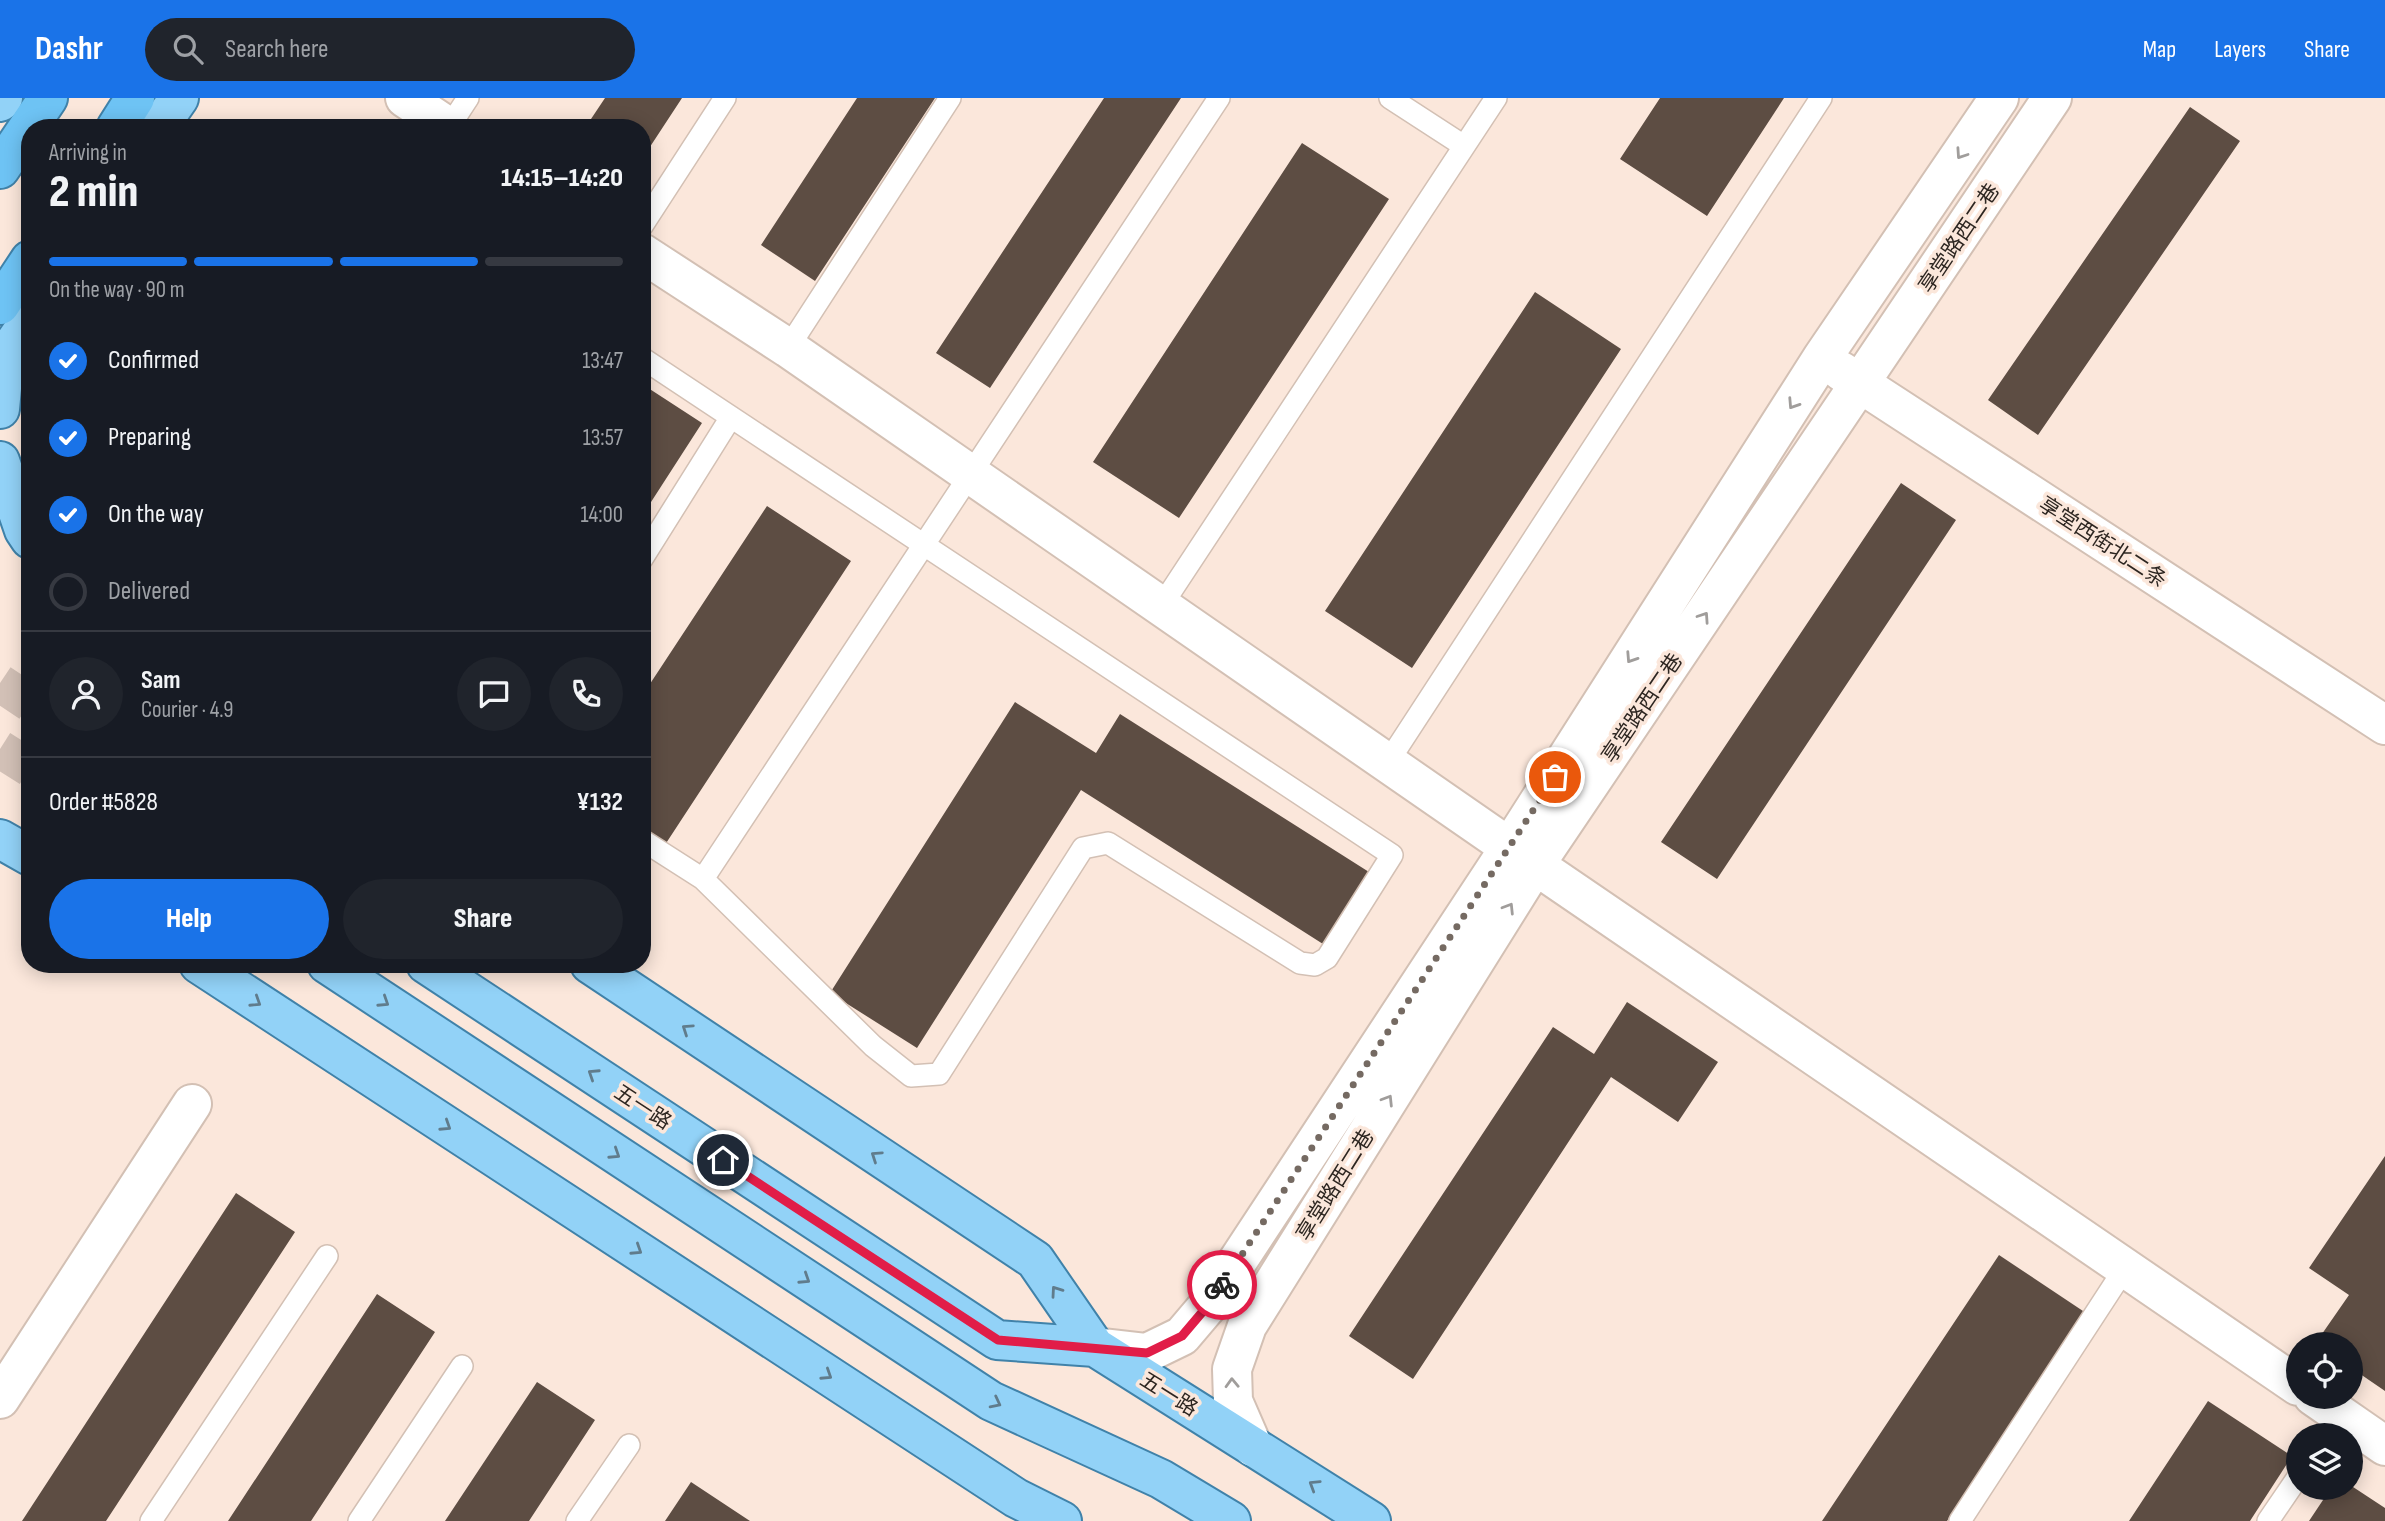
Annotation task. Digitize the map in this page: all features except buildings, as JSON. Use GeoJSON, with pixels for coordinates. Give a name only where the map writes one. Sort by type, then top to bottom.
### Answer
{"type":"FeatureCollection","features":[{"type":"Feature","properties":{"kind":"highway"},"geometry":{"type":"LineString","coordinates":[[34,119],[48,98]]}},
{"type":"Feature","properties":{"kind":"highway"},"geometry":{"type":"LineString","coordinates":[[122,119],[135,98]]}},
{"type":"Feature","properties":{"kind":"highway"},"geometry":{"type":"LineString","coordinates":[[0,169],[21,138]]}},
{"type":"Feature","properties":{"kind":"highway"},"geometry":{"type":"LineString","coordinates":[[0,305],[21,274]]}},
{"type":"Feature","properties":{"kind":"main road"},"geometry":{"type":"LineString","coordinates":[[0,102],[3,98]]}},
{"type":"Feature","properties":{"kind":"main road"},"geometry":{"type":"LineString","coordinates":[[165,119],[178,98]]}},
{"type":"Feature","properties":{"kind":"main road"},"geometry":{"type":"LineString","coordinates":[[0,409],[2,361],[21,333]]}},
{"type":"Feature","properties":{"kind":"main road"},"geometry":{"type":"LineString","coordinates":[[0,461],[21,521]]}},
{"type":"Feature","properties":{"kind":"main road"},"geometry":{"type":"LineString","coordinates":[[0,839],[21,851]]}},
{"type":"Feature","properties":{"kind":"main road"},"geometry":{"type":"LineString","coordinates":[[213,973],[1016,1498],[1062,1521]]}},
{"type":"Feature","properties":{"kind":"main road"},"geometry":{"type":"LineString","coordinates":[[341,973],[990,1401],[1161,1479],[1231,1521]]}},
{"type":"Feature","properties":{"kind":"main road","name":"五一路"},"geometry":{"type":"LineString","coordinates":[[440,973],[998,1340],[1095,1347],[1371,1521]]}},
{"type":"Feature","properties":{"kind":"main road"},"geometry":{"type":"LineString","coordinates":[[604,973],[1035,1260],[1095,1347]]}},
{"type":"Feature","properties":{"kind":"street"},"geometry":{"type":"LineString","coordinates":[[405,98],[438,119]]}},
{"type":"Feature","properties":{"kind":"street","name":"享堂路西二巷"},"geometry":{"type":"LineString","coordinates":[[1253,1447],[1233,1401],[1232,1369],[1247,1326],[1523,856],[1822,358],[1999,98]]}},
{"type":"Feature","properties":{"kind":"street","name":"享堂路西二巷"},"geometry":{"type":"LineString","coordinates":[[1095,1347],[1147,1353],[1182,1336],[1210,1303],[1523,856],[1861,385],[2052,98]]}},
{"type":"Feature","properties":{"kind":"street"},"geometry":{"type":"LineString","coordinates":[[651,259],[788,348],[971,473],[1523,856],[2286,1378]]}},
{"type":"Feature","properties":{"kind":"street","name":"享堂西街北二条"},"geometry":{"type":"LineString","coordinates":[[1822,358],[2385,724]]}},
{"type":"Feature","properties":{"kind":"street"},"geometry":{"type":"LineString","coordinates":[[0,1399],[192,1104]]}},
{"type":"Feature","properties":{"kind":"street"},"geometry":{"type":"LineString","coordinates":[[2326,1416],[2385,1446]]}},
{"type":"Feature","properties":{"kind":"lane"},"geometry":{"type":"LineString","coordinates":[[455,119],[468,98]]}},
{"type":"Feature","properties":{"kind":"lane"},"geometry":{"type":"LineString","coordinates":[[651,212],[725,98]]}},
{"type":"Feature","properties":{"kind":"lane"},"geometry":{"type":"LineString","coordinates":[[788,348],[950,98]]}},
{"type":"Feature","properties":{"kind":"lane"},"geometry":{"type":"LineString","coordinates":[[703,879],[1219,98]]}},
{"type":"Feature","properties":{"kind":"lane"},"geometry":{"type":"LineString","coordinates":[[1390,98],[1465,146]]}},
{"type":"Feature","properties":{"kind":"lane"},"geometry":{"type":"LineString","coordinates":[[1162,605],[1496,98]]}},
{"type":"Feature","properties":{"kind":"lane"},"geometry":{"type":"LineString","coordinates":[[1388,762],[1821,98]]}},
{"type":"Feature","properties":{"kind":"lane"},"geometry":{"type":"LineString","coordinates":[[651,364],[1392,855],[1327,958],[1315,965],[1300,963],[1108,843],[1083,848],[939,1074],[911,1076],[873,1046],[703,879],[651,846]]}},
{"type":"Feature","properties":{"kind":"lane"},"geometry":{"type":"LineString","coordinates":[[651,545],[731,417]]}},
{"type":"Feature","properties":{"kind":"lane"},"geometry":{"type":"LineString","coordinates":[[151,1521],[327,1256]]}},
{"type":"Feature","properties":{"kind":"lane"},"geometry":{"type":"LineString","coordinates":[[1960,1521],[2125,1268]]}},
{"type":"Feature","properties":{"kind":"lane"},"geometry":{"type":"LineString","coordinates":[[359,1521],[462,1366]]}},
{"type":"Feature","properties":{"kind":"lane"},"geometry":{"type":"LineString","coordinates":[[577,1521],[629,1445]]}},
{"type":"Feature","properties":{"kind":"lane"},"geometry":{"type":"LineString","coordinates":[[2268,1521],[2286,1495]]}},
{"type":"Feature","properties":{"kind":"tunnel"},"geometry":{"type":"LineString","coordinates":[[0,683],[21,697]]}},
{"type":"Feature","properties":{"kind":"tunnel"},"geometry":{"type":"LineString","coordinates":[[0,749],[21,762]]}},
{"type":"Feature","properties":{"kind":"way so far"},"geometry":{"type":"LineString","coordinates":[[1222,1285],[1555,777]]}},
{"type":"Feature","properties":{"kind":"route"},"geometry":{"type":"LineString","coordinates":[[723,1160],[998,1340],[1147,1353],[1182,1336],[1222,1285]]}}]}
